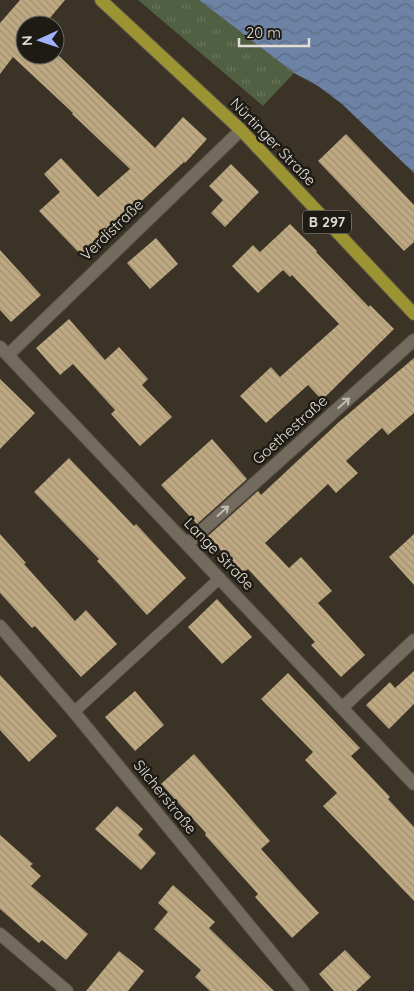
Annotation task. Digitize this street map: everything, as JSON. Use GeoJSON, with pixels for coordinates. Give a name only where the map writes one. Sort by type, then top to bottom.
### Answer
{"type":"FeatureCollection","features":[{"type":"Feature","properties":{"kind":"main road","name":"Nürtinger Straße"},"geometry":{"type":"LineString","coordinates":[[101,0],[241,130],[414,314]]}},
{"type":"Feature","properties":{"kind":"street","name":"Verdistraße"},"geometry":{"type":"LineString","coordinates":[[4,351],[241,130]]}},
{"type":"Feature","properties":{"kind":"street","name":"Goethestraße"},"geometry":{"type":"LineString","coordinates":[[187,544],[414,340]]}},
{"type":"Feature","properties":{"kind":"street","name":"Lange Straße"},"geometry":{"type":"LineString","coordinates":[[4,351],[414,784]]}},
{"type":"Feature","properties":{"kind":"street","name":"Silcherstraße"},"geometry":{"type":"LineString","coordinates":[[0,626],[74,712],[303,991]]}},
{"type":"Feature","properties":{"kind":"street"},"geometry":{"type":"LineString","coordinates":[[342,708],[414,640]]}},
{"type":"Feature","properties":{"kind":"street"},"geometry":{"type":"LineString","coordinates":[[0,934],[67,991]]}},
{"type":"Feature","properties":{"kind":"lane"},"geometry":{"type":"LineString","coordinates":[[74,712],[220,578]]}},
{"type":"Feature","properties":{"kind":"green space"},"geometry":{"type":"Polygon","coordinates":[[[138,0],[199,0],[294,73],[263,106],[138,0]]]}},
{"type":"Feature","properties":{"kind":"water"},"geometry":{"type":"Polygon","coordinates":[[[199,0],[414,0],[414,173],[342,104],[318,86],[294,73],[199,0]]]}},
{"type":"Feature","properties":{"kind":"building"},"geometry":{"type":"Polygon","coordinates":[[[20,0],[65,0],[52,15],[15,15],[15,59],[13,57],[0,74],[0,23],[20,0]]]}},
{"type":"Feature","properties":{"kind":"building"},"geometry":{"type":"Polygon","coordinates":[[[65,62],[155,148],[183,117],[207,139],[185,163],[82,256],[39,211],[60,192],[44,174],[61,158],[98,197],[130,169],[22,65],[65,65],[65,62]]]}},
{"type":"Feature","properties":{"kind":"building"},"geometry":{"type":"Polygon","coordinates":[[[346,134],[414,205],[414,242],[404,251],[318,161],[346,134]]]}},
{"type":"Feature","properties":{"kind":"building"},"geometry":{"type":"Polygon","coordinates":[[[231,164],[259,192],[225,227],[211,213],[223,200],[209,186],[231,164]]]}},
{"type":"Feature","properties":{"kind":"building"},"geometry":{"type":"Polygon","coordinates":[[[290,224],[369,307],[370,305],[394,329],[322,400],[308,385],[266,423],[240,396],[271,367],[280,377],[339,324],[292,275],[290,277],[283,270],[258,293],[232,266],[253,245],[260,252],[290,224]]]}},
{"type":"Feature","properties":{"kind":"building"},"geometry":{"type":"Polygon","coordinates":[[[156,238],[178,264],[150,289],[127,263],[156,238]]]}},
{"type":"Feature","properties":{"kind":"building"},"geometry":{"type":"Polygon","coordinates":[[[0,250],[41,295],[11,322],[0,310],[0,250]]]}},
{"type":"Feature","properties":{"kind":"building"},"geometry":{"type":"Polygon","coordinates":[[[69,319],[105,360],[119,347],[148,379],[142,385],[172,417],[140,446],[111,414],[115,410],[73,364],[60,375],[36,348],[69,319]]]}},
{"type":"Feature","properties":{"kind":"building"},"geometry":{"type":"Polygon","coordinates":[[[414,358],[414,413],[388,435],[382,428],[346,461],[358,473],[336,493],[328,484],[265,543],[289,568],[301,557],[332,591],[318,603],[365,655],[341,677],[311,645],[315,642],[248,569],[242,574],[208,536],[258,491],[261,495],[340,421],[414,358]]]}},
{"type":"Feature","properties":{"kind":"building"},"geometry":{"type":"Polygon","coordinates":[[[0,379],[35,413],[0,449],[0,379]]]}},
{"type":"Feature","properties":{"kind":"building"},"geometry":{"type":"Polygon","coordinates":[[[212,439],[247,479],[197,524],[161,485],[212,439]]]}},
{"type":"Feature","properties":{"kind":"building"},"geometry":{"type":"Polygon","coordinates":[[[69,458],[134,526],[136,524],[186,578],[147,615],[97,561],[99,559],[34,492],[69,458]]]}},
{"type":"Feature","properties":{"kind":"building"},"geometry":{"type":"Polygon","coordinates":[[[0,534],[75,621],[86,610],[117,644],[81,677],[35,626],[32,628],[0,593],[0,534]]]}},
{"type":"Feature","properties":{"kind":"building"},"geometry":{"type":"Polygon","coordinates":[[[414,534],[414,585],[389,557],[414,534]]]}},
{"type":"Feature","properties":{"kind":"building"},"geometry":{"type":"Polygon","coordinates":[[[217,599],[252,637],[222,664],[188,627],[217,599]]]}},
{"type":"Feature","properties":{"kind":"building"},"geometry":{"type":"Polygon","coordinates":[[[414,671],[414,704],[389,729],[366,705],[390,682],[395,688],[414,671]]]}},
{"type":"Feature","properties":{"kind":"building"},"geometry":{"type":"Polygon","coordinates":[[[288,673],[360,748],[351,756],[390,797],[388,799],[414,827],[414,901],[323,806],[337,793],[305,760],[313,752],[261,699],[288,673]]]}},
{"type":"Feature","properties":{"kind":"building"},"geometry":{"type":"Polygon","coordinates":[[[0,675],[57,736],[29,762],[0,730],[0,675]]]}},
{"type":"Feature","properties":{"kind":"building"},"geometry":{"type":"Polygon","coordinates":[[[135,691],[164,725],[135,751],[105,717],[135,691]]]}},
{"type":"Feature","properties":{"kind":"building"},"geometry":{"type":"Polygon","coordinates":[[[194,754],[270,841],[261,849],[319,913],[292,938],[255,897],[258,894],[161,784],[194,754]]]}},
{"type":"Feature","properties":{"kind":"building"},"geometry":{"type":"Polygon","coordinates":[[[117,806],[143,829],[138,835],[156,853],[141,870],[95,829],[117,806]]]}},
{"type":"Feature","properties":{"kind":"building"},"geometry":{"type":"Polygon","coordinates":[[[0,835],[33,864],[30,866],[41,876],[31,886],[88,934],[66,960],[42,940],[39,943],[0,909],[0,835]]]}},
{"type":"Feature","properties":{"kind":"building"},"geometry":{"type":"Polygon","coordinates":[[[173,885],[215,922],[209,928],[274,991],[210,991],[195,977],[201,970],[154,929],[168,912],[158,903],[173,885]]]}},
{"type":"Feature","properties":{"kind":"building"},"geometry":{"type":"Polygon","coordinates":[[[345,950],[371,977],[356,991],[334,991],[319,974],[345,950]]]}},
{"type":"Feature","properties":{"kind":"building"},"geometry":{"type":"Polygon","coordinates":[[[119,951],[144,971],[128,991],[86,991],[119,951]]]}}]}
